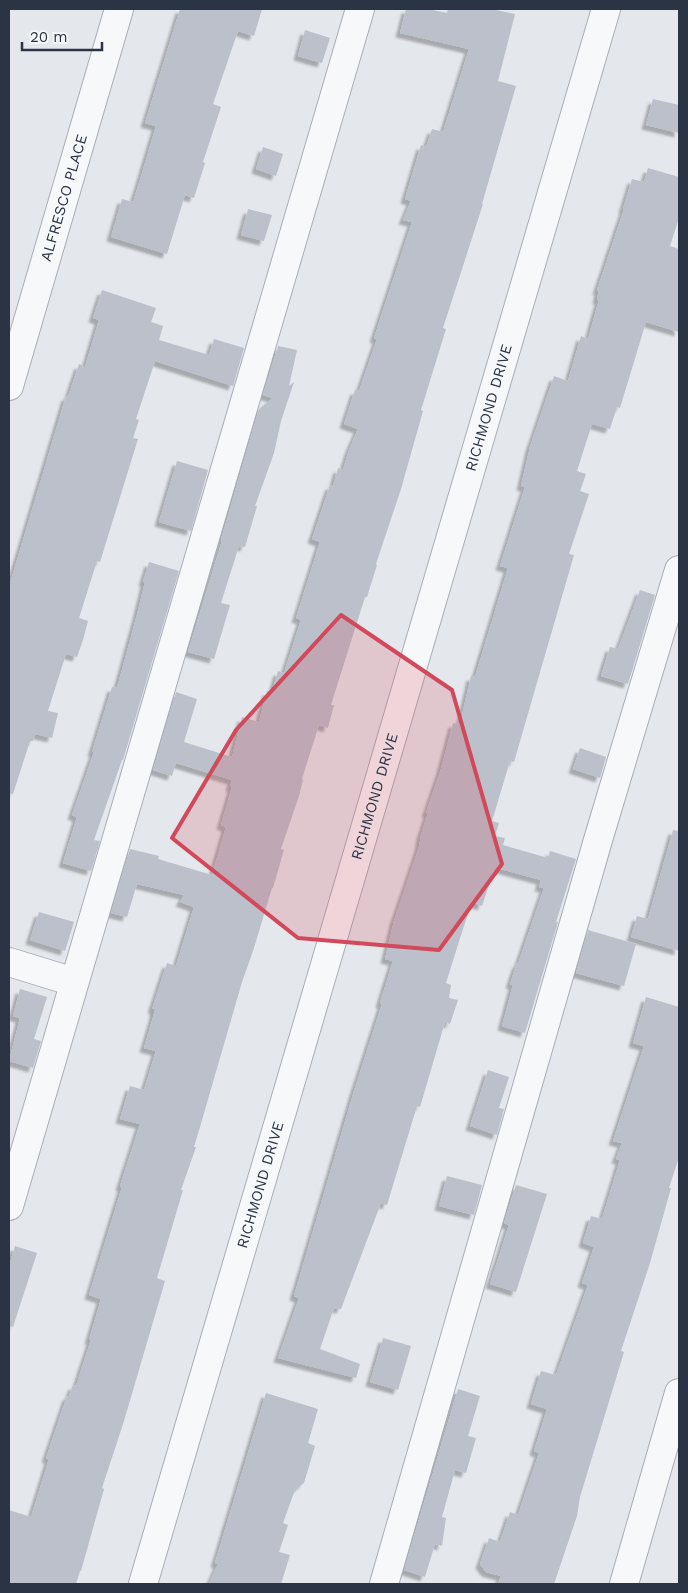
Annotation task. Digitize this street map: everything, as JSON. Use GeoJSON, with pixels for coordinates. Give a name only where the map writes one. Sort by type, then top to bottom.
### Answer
{"type":"FeatureCollection","features":[{"type":"Feature","properties":{"kind":"street","name":"ALFRESCO PLACE"},"geometry":{"type":"LineString","coordinates":[[9,386],[119,9]]}},
{"type":"Feature","properties":{"kind":"street"},"geometry":{"type":"LineString","coordinates":[[9,1206],[360,9]]}},
{"type":"Feature","properties":{"kind":"street","name":"RICHMOND DRIVE"},"geometry":{"type":"LineString","coordinates":[[143,1584],[606,9]]}},
{"type":"Feature","properties":{"kind":"street"},"geometry":{"type":"LineString","coordinates":[[384,1584],[598,840],[679,570]]}},
{"type":"Feature","properties":{"kind":"street"},"geometry":{"type":"LineString","coordinates":[[9,962],[74,982]]}},
{"type":"Feature","properties":{"kind":"street"},"geometry":{"type":"LineString","coordinates":[[624,1584],[679,1393]]}},
{"type":"Feature","properties":{"kind":"highlighted area"},"geometry":{"type":"Polygon","coordinates":[[[341,615],[452,690],[502,864],[439,950],[298,938],[172,838],[236,730],[341,615]]]}},
{"type":"Feature","properties":{"kind":"building"},"geometry":{"type":"Polygon","coordinates":[[[180,9],[262,9],[254,36],[238,31],[213,104],[221,107],[203,162],[205,163],[194,198],[185,195],[167,254],[111,237],[122,199],[133,202],[140,180],[156,126],[145,123],[180,9]]]}},
{"type":"Feature","properties":{"kind":"building"},"geometry":{"type":"Polygon","coordinates":[[[406,9],[427,9],[447,13],[448,9],[491,9],[515,14],[498,81],[516,86],[483,204],[443,328],[446,329],[421,410],[423,411],[401,489],[331,705],[334,705],[328,728],[319,725],[302,779],[299,796],[281,849],[284,850],[273,888],[242,982],[194,1147],[196,1147],[181,1190],[183,1190],[157,1278],[165,1281],[124,1421],[102,1488],[104,1489],[81,1571],[76,1584],[9,1584],[9,1510],[31,1517],[49,1459],[46,1458],[67,1396],[69,1396],[73,1385],[76,1386],[91,1340],[89,1340],[101,1299],[89,1295],[140,1124],[120,1119],[130,1086],[144,1090],[156,1051],[144,1048],[154,1014],[154,1009],[152,1009],[167,963],[176,966],[194,907],[180,902],[184,895],[137,884],[127,917],[111,913],[130,849],[159,856],[158,859],[212,875],[226,827],[221,825],[232,787],[230,787],[232,780],[176,763],[172,776],[153,770],[176,692],[197,699],[184,742],[232,757],[242,717],[259,722],[267,691],[272,692],[278,671],[284,673],[301,620],[296,618],[320,542],[312,539],[330,485],[333,486],[338,468],[343,470],[358,429],[344,424],[355,390],[359,391],[377,339],[374,338],[412,222],[403,220],[411,201],[405,199],[421,145],[426,147],[432,129],[443,132],[469,49],[400,33],[406,9]]]}},
{"type":"Feature","properties":{"kind":"building"},"geometry":{"type":"Polygon","coordinates":[[[305,30],[330,38],[322,63],[298,56],[305,30]]]}},
{"type":"Feature","properties":{"kind":"building"},"geometry":{"type":"Polygon","coordinates":[[[653,99],[679,105],[679,133],[646,125],[653,99]]]}},
{"type":"Feature","properties":{"kind":"building"},"geometry":{"type":"Polygon","coordinates":[[[263,147],[283,154],[276,176],[256,169],[263,147]]]}},
{"type":"Feature","properties":{"kind":"building"},"geometry":{"type":"Polygon","coordinates":[[[648,168],[679,177],[679,218],[670,246],[679,249],[679,332],[646,322],[620,408],[617,407],[610,429],[592,424],[577,471],[586,474],[580,491],[589,494],[569,554],[574,555],[514,762],[510,761],[492,821],[499,823],[495,836],[505,838],[503,845],[548,858],[550,851],[576,859],[525,1033],[502,1026],[513,985],[510,984],[544,888],[539,887],[541,880],[497,868],[496,871],[494,870],[482,906],[472,902],[461,935],[446,983],[451,985],[449,998],[458,1000],[450,1024],[445,1022],[420,1107],[417,1106],[387,1205],[381,1203],[341,1309],[334,1308],[320,1349],[360,1364],[356,1378],[278,1358],[299,1298],[294,1296],[354,1091],[382,1004],[380,1003],[393,961],[385,959],[394,921],[419,847],[428,813],[426,813],[441,769],[453,723],[460,724],[471,676],[475,677],[508,568],[500,566],[525,487],[521,486],[530,447],[554,376],[568,381],[581,336],[588,339],[599,300],[597,299],[599,291],[597,290],[632,179],[644,182],[648,168]]]}},
{"type":"Feature","properties":{"kind":"building"},"geometry":{"type":"Polygon","coordinates":[[[248,209],[272,215],[264,241],[241,235],[248,209]]]}},
{"type":"Feature","properties":{"kind":"building"},"geometry":{"type":"Polygon","coordinates":[[[102,290],[156,308],[151,322],[163,326],[159,340],[209,355],[214,339],[244,348],[233,386],[155,361],[136,419],[139,420],[133,438],[138,439],[100,562],[97,561],[79,618],[88,621],[83,640],[77,657],[66,654],[48,711],[58,713],[52,738],[35,734],[33,741],[30,741],[13,794],[9,793],[9,587],[66,396],[68,397],[79,364],[85,367],[99,320],[93,318],[102,290]]]}},
{"type":"Feature","properties":{"kind":"building"},"geometry":{"type":"Polygon","coordinates":[[[278,346],[297,350],[289,386],[294,382],[281,421],[274,453],[255,506],[257,506],[245,547],[239,546],[221,603],[230,605],[214,659],[188,652],[222,541],[259,409],[273,398],[263,395],[278,346]]]}},
{"type":"Feature","properties":{"kind":"building"},"geometry":{"type":"Polygon","coordinates":[[[177,461],[208,470],[191,531],[159,522],[177,461]]]}},
{"type":"Feature","properties":{"kind":"building"},"geometry":{"type":"Polygon","coordinates":[[[149,562],[179,571],[123,760],[94,840],[100,841],[91,871],[63,863],[77,817],[72,815],[94,752],[92,752],[112,687],[117,688],[149,562]]]}},
{"type":"Feature","properties":{"kind":"building"},"geometry":{"type":"Polygon","coordinates":[[[640,590],[655,595],[628,684],[601,676],[610,647],[618,649],[640,590]]]}},
{"type":"Feature","properties":{"kind":"building"},"geometry":{"type":"Polygon","coordinates":[[[580,748],[606,757],[600,778],[573,769],[580,748]]]}},
{"type":"Feature","properties":{"kind":"building"},"geometry":{"type":"Polygon","coordinates":[[[673,830],[679,831],[679,951],[631,937],[637,916],[648,919],[673,830]]]}},
{"type":"Feature","properties":{"kind":"building"},"geometry":{"type":"Polygon","coordinates":[[[39,912],[74,922],[65,951],[30,940],[39,912]]]}},
{"type":"Feature","properties":{"kind":"building"},"geometry":{"type":"Polygon","coordinates":[[[588,930],[636,944],[624,986],[576,973],[588,930]]]}},
{"type":"Feature","properties":{"kind":"building"},"geometry":{"type":"Polygon","coordinates":[[[20,989],[47,997],[34,1039],[41,1041],[33,1068],[9,1061],[20,1018],[13,1016],[20,989]]]}},
{"type":"Feature","properties":{"kind":"building"},"geometry":{"type":"Polygon","coordinates":[[[646,997],[679,1007],[679,1157],[650,1263],[621,1351],[624,1352],[580,1497],[577,1516],[554,1584],[498,1584],[501,1576],[486,1572],[480,1564],[489,1538],[500,1542],[510,1512],[518,1515],[539,1453],[534,1451],[547,1409],[531,1404],[541,1371],[556,1375],[588,1285],[582,1283],[594,1247],[583,1243],[591,1216],[602,1219],[620,1160],[616,1159],[622,1143],[613,1141],[644,1046],[633,1043],[646,997]]]}},
{"type":"Feature","properties":{"kind":"building"},"geometry":{"type":"Polygon","coordinates":[[[488,1070],[509,1077],[499,1108],[504,1109],[497,1135],[470,1126],[488,1070]]]}},
{"type":"Feature","properties":{"kind":"building"},"geometry":{"type":"Polygon","coordinates":[[[447,1176],[482,1185],[474,1215],[439,1206],[447,1176]]]}},
{"type":"Feature","properties":{"kind":"building"},"geometry":{"type":"Polygon","coordinates":[[[516,1185],[547,1194],[516,1292],[490,1284],[509,1225],[504,1223],[516,1185]]]}},
{"type":"Feature","properties":{"kind":"building"},"geometry":{"type":"Polygon","coordinates":[[[15,1246],[37,1253],[13,1327],[9,1326],[9,1267],[15,1246]]]}},
{"type":"Feature","properties":{"kind":"building"},"geometry":{"type":"Polygon","coordinates":[[[383,1338],[411,1346],[398,1390],[370,1382],[383,1338]]]}},
{"type":"Feature","properties":{"kind":"building"},"geometry":{"type":"Polygon","coordinates":[[[458,1389],[480,1396],[468,1436],[476,1438],[466,1473],[455,1470],[442,1517],[446,1518],[442,1546],[435,1544],[425,1577],[404,1570],[458,1389]]]}},
{"type":"Feature","properties":{"kind":"building"},"geometry":{"type":"Polygon","coordinates":[[[266,1393],[318,1409],[308,1443],[315,1446],[304,1483],[295,1490],[283,1523],[288,1525],[279,1552],[290,1555],[281,1584],[209,1584],[218,1564],[215,1563],[266,1393]]]}}]}
